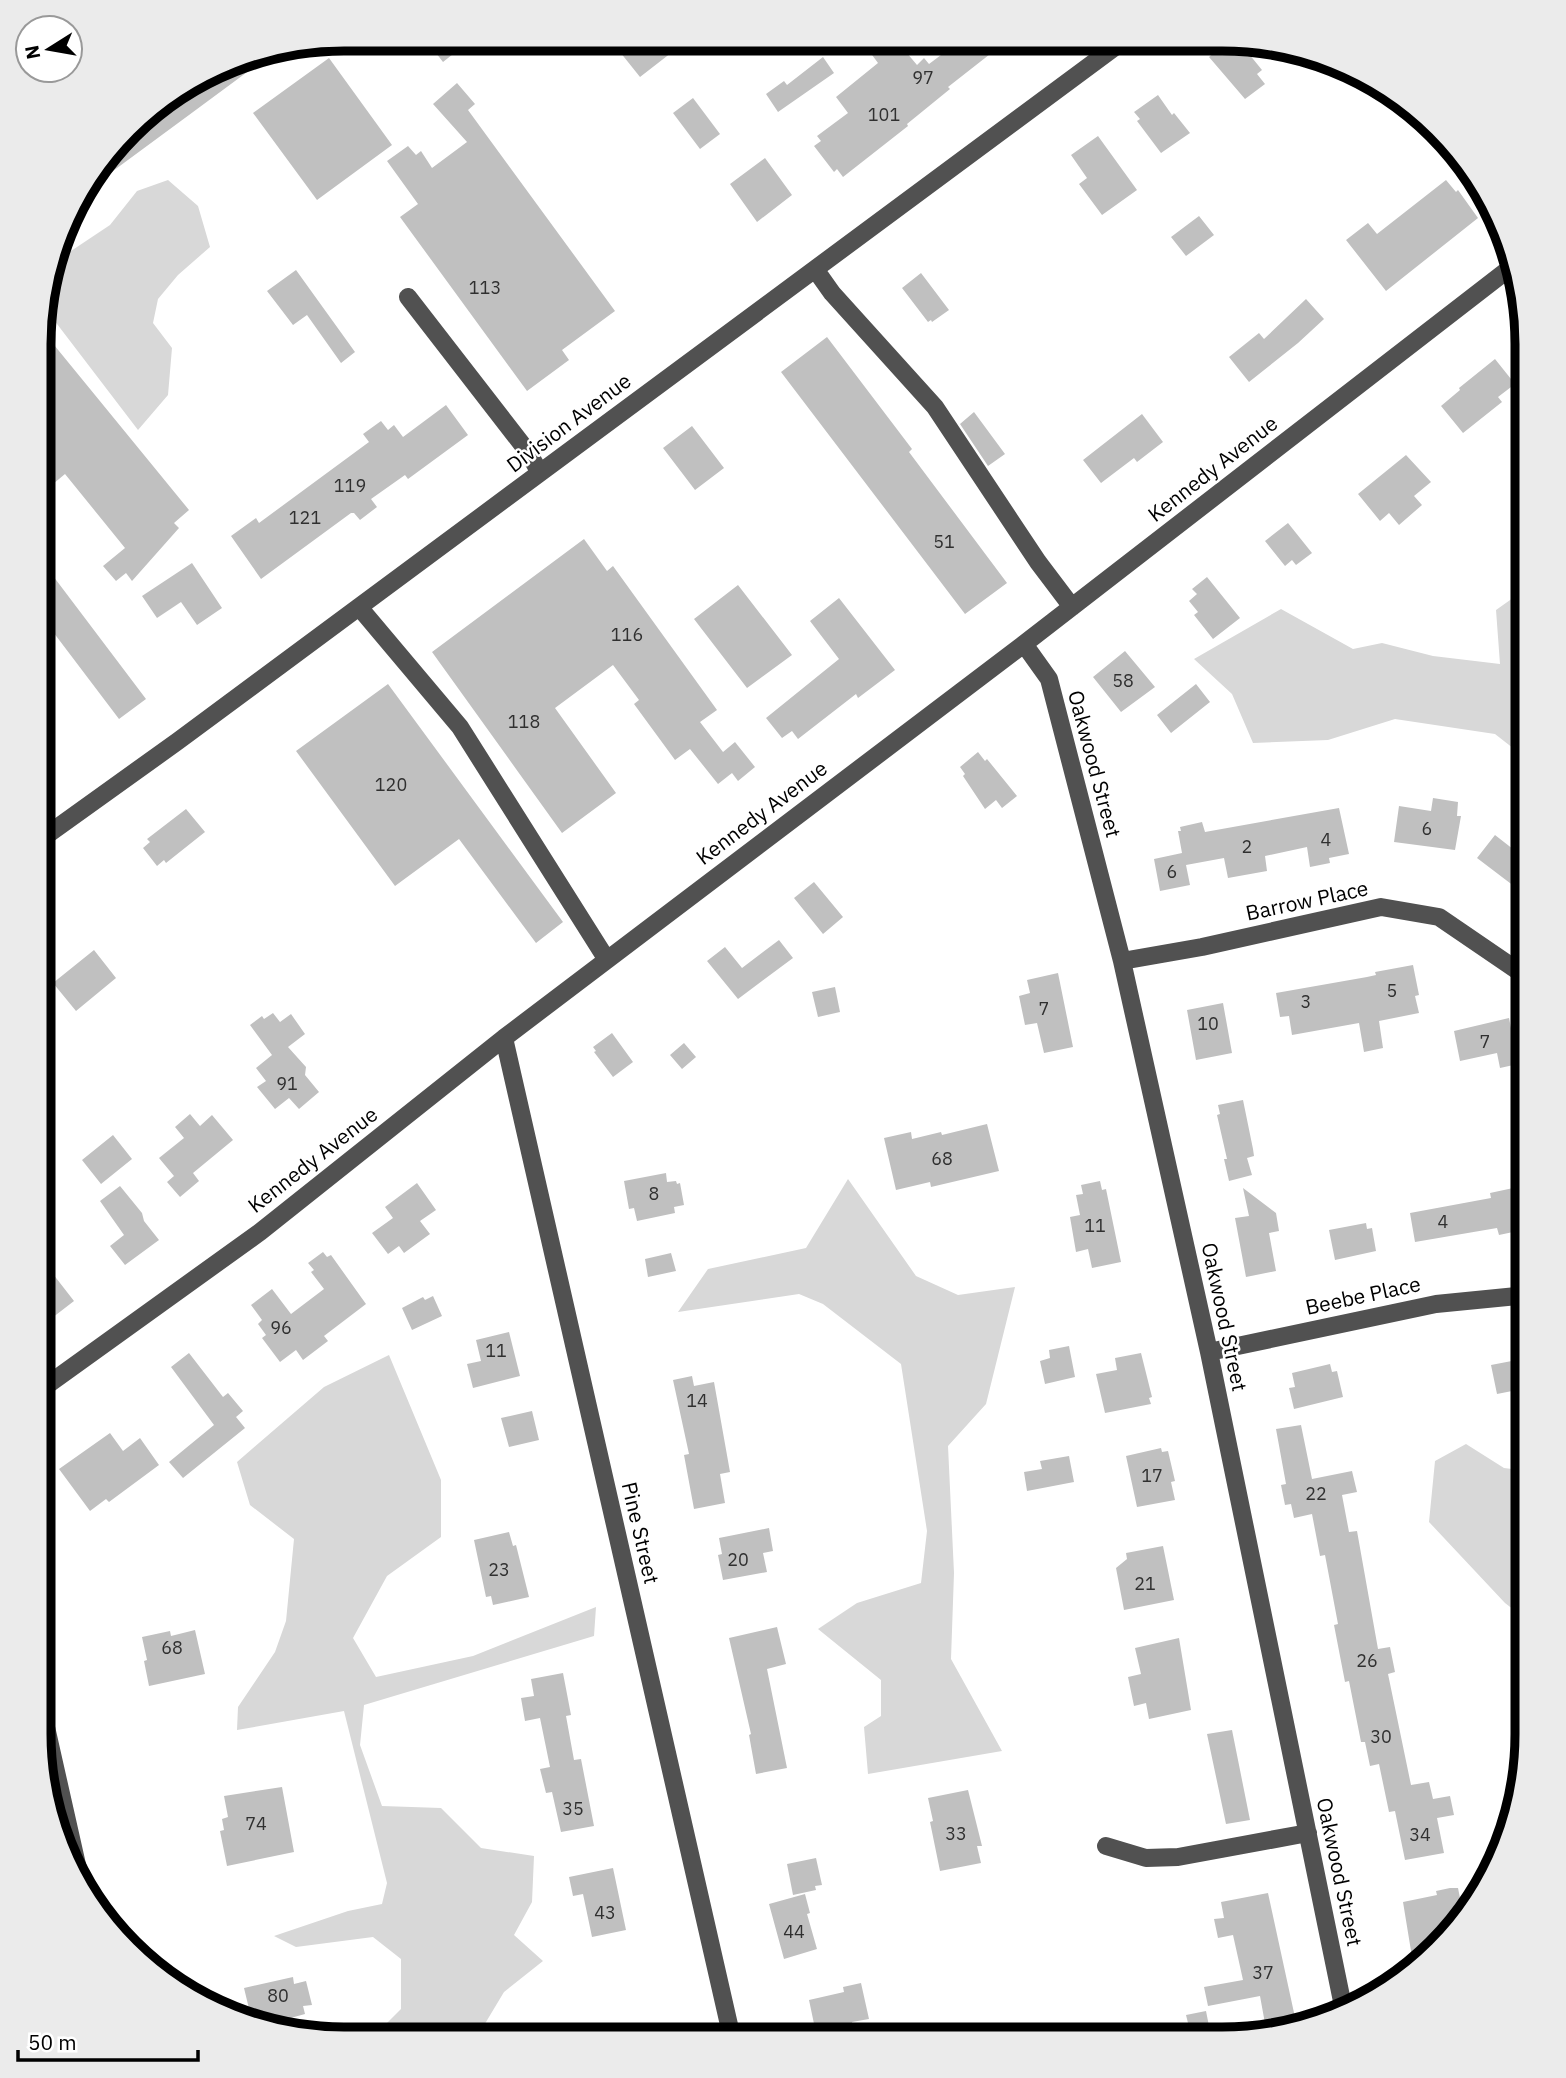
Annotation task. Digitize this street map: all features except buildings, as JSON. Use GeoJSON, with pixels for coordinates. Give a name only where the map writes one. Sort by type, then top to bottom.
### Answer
{"type":"FeatureCollection","features":[{"type":"Feature","properties":{"kind":"street","name":"Division Avenue"},"geometry":{"type":"LineString","coordinates":[[51,832],[1110,51]]}},
{"type":"Feature","properties":{"kind":"street"},"geometry":{"type":"LineString","coordinates":[[816,269],[832,293],[935,407],[1038,562],[1072,607]]}},
{"type":"Feature","properties":{"kind":"street","name":"Kennedy Avenue"},"geometry":{"type":"LineString","coordinates":[[51,1382],[260,1232],[504,1038],[1024,644],[1506,271]]}},
{"type":"Feature","properties":{"kind":"street"},"geometry":{"type":"LineString","coordinates":[[408,297],[528,452],[540,473]]}},
{"type":"Feature","properties":{"kind":"street"},"geometry":{"type":"LineString","coordinates":[[359,607],[460,727],[607,960]]}},
{"type":"Feature","properties":{"kind":"street","name":"Oakwood Street"},"geometry":{"type":"LineString","coordinates":[[1024,644],[1049,678],[1122,961],[1209,1352],[1342,2001]]}},
{"type":"Feature","properties":{"kind":"street","name":"Barrow Place"},"geometry":{"type":"LineString","coordinates":[[1122,961],[1202,947],[1381,908],[1439,917],[1515,969]]}},
{"type":"Feature","properties":{"kind":"street","name":"Pine Street"},"geometry":{"type":"LineString","coordinates":[[504,1038],[729,2027]]}},
{"type":"Feature","properties":{"kind":"street","name":"Beebe Place"},"geometry":{"type":"LineString","coordinates":[[1209,1352],[1436,1304],[1515,1296]]}},
{"type":"Feature","properties":{"kind":"street"},"geometry":{"type":"LineString","coordinates":[[51,1752],[72,1843]]}},
{"type":"Feature","properties":{"kind":"street"},"geometry":{"type":"LineString","coordinates":[[1106,1846],[1146,1858],[1178,1857],[1308,1833]]}},
{"type":"Feature","properties":{"kind":"shaded area"},"geometry":{"type":"Polygon","coordinates":[[[168,180],[198,206],[210,247],[178,275],[158,299],[153,323],[172,348],[168,395],[138,430],[52,317],[65,255],[110,225],[137,191],[168,180]]]}},
{"type":"Feature","properties":{"kind":"shaded area"},"geometry":{"type":"Polygon","coordinates":[[[1515,597],[1515,750],[1495,734],[1395,719],[1328,740],[1253,743],[1232,694],[1194,659],[1281,609],[1353,649],[1382,643],[1433,656],[1500,664],[1496,610],[1515,597]]]}},
{"type":"Feature","properties":{"kind":"shaded area"},"geometry":{"type":"Polygon","coordinates":[[[848,1179],[916,1276],[958,1295],[1015,1287],[986,1404],[948,1446],[954,1573],[951,1659],[1002,1751],[868,1774],[864,1727],[881,1716],[881,1680],[818,1629],[857,1603],[921,1583],[927,1531],[901,1364],[823,1304],[799,1294],[678,1312],[708,1269],[806,1248],[848,1179]]]}},
{"type":"Feature","properties":{"kind":"shaded area"},"geometry":{"type":"Polygon","coordinates":[[[389,1355],[441,1480],[441,1537],[387,1576],[353,1638],[376,1677],[473,1656],[596,1607],[594,1636],[364,1705],[360,1745],[382,1806],[441,1808],[481,1848],[534,1856],[532,1902],[514,1935],[543,1961],[504,1992],[483,2027],[383,2027],[401,2009],[401,1959],[373,1937],[296,1947],[274,1936],[348,1911],[382,1904],[387,1883],[344,1711],[237,1730],[238,1707],[275,1652],[286,1621],[294,1539],[250,1505],[237,1462],[324,1387],[389,1355]]]}},
{"type":"Feature","properties":{"kind":"shaded area"},"geometry":{"type":"Polygon","coordinates":[[[1466,1444],[1504,1468],[1515,1469],[1515,1611],[1429,1522],[1435,1461],[1466,1444]]]}}]}
